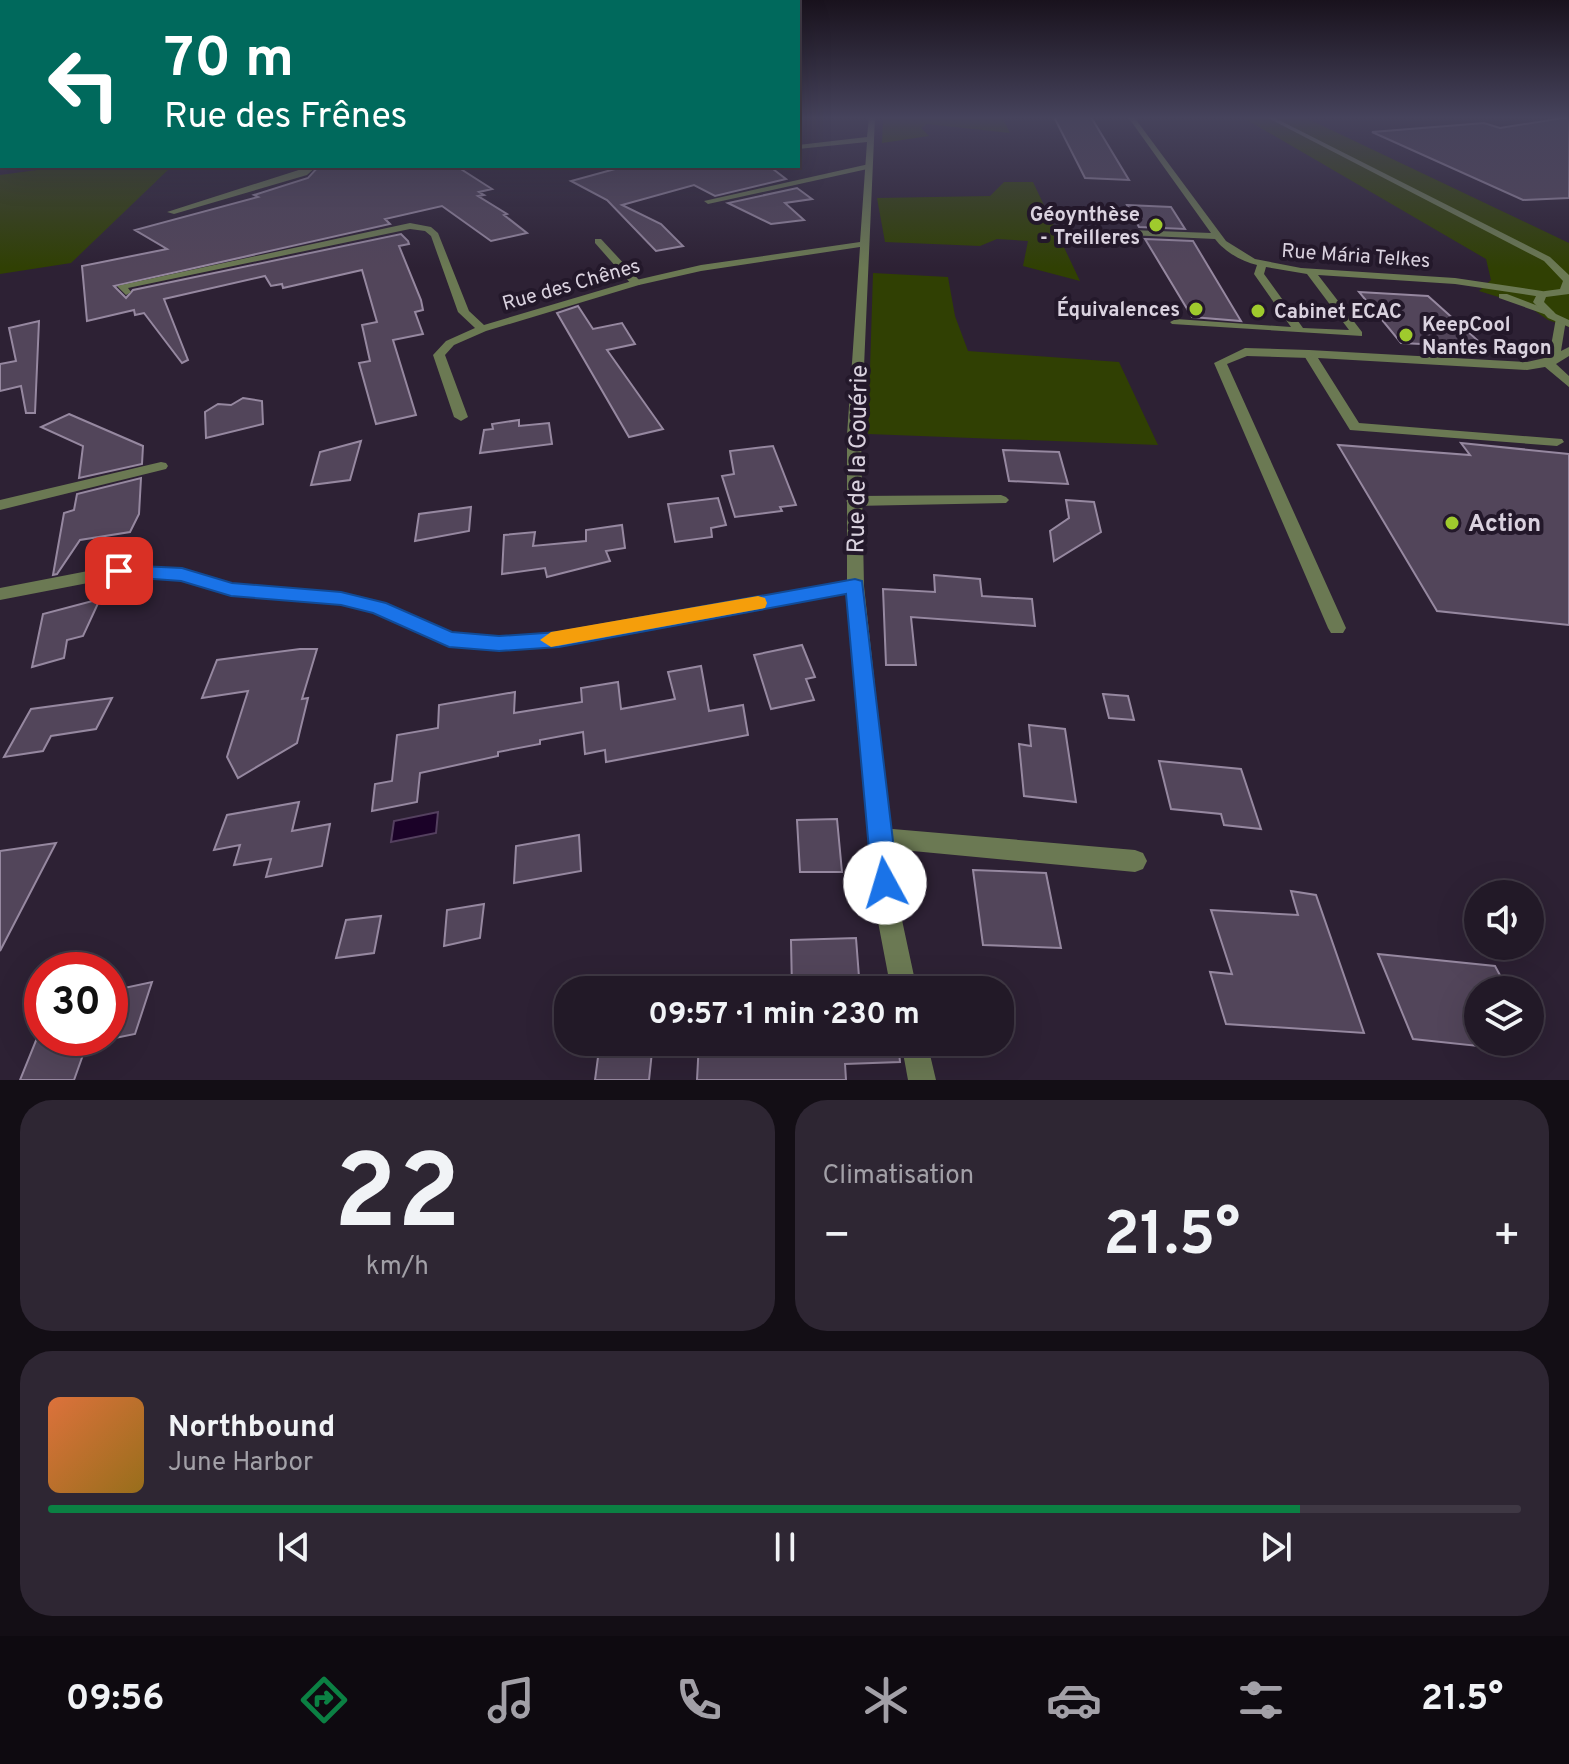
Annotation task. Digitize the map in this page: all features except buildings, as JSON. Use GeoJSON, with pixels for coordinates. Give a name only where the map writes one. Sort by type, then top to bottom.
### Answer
{"type":"FeatureCollection","features":[{"type":"Feature","properties":{"kind":"street"},"geometry":{"type":"LineString","coordinates":[[708,201],[863,167]]}},
{"type":"Feature","properties":{"kind":"street","name":"Rue de la Gouérie"},"geometry":{"type":"LineString","coordinates":[[869,167],[854,435],[855,586],[887,906],[901,976]]}},
{"type":"Feature","properties":{"kind":"street","name":"Rue Mária Telkes"},"geometry":{"type":"LineString","coordinates":[[1168,167],[1218,236],[1236,253],[1262,264],[1310,272],[1455,281]]}},
{"type":"Feature","properties":{"kind":"street"},"geometry":{"type":"LineString","coordinates":[[1369,167],[1536,252],[1568,280],[1567,291],[1542,294],[1455,281]]}},
{"type":"Feature","properties":{"kind":"street"},"geometry":{"type":"LineString","coordinates":[[1385,167],[1518,233],[1567,263]]}},
{"type":"Feature","properties":{"kind":"street"},"geometry":{"type":"LineString","coordinates":[[171,212],[304,173],[309,168]]}},
{"type":"Feature","properties":{"kind":"street","name":"Rue des Chênes"},"geometry":{"type":"LineString","coordinates":[[126,292],[122,286],[410,226],[428,229],[435,235],[464,312],[482,329],[636,283],[752,259],[864,244]]}},
{"type":"Feature","properties":{"kind":"street"},"geometry":{"type":"LineString","coordinates":[[1131,233],[1218,236]]}},
{"type":"Feature","properties":{"kind":"street"},"geometry":{"type":"LineString","coordinates":[[598,241],[636,283]]}},
{"type":"Feature","properties":{"kind":"street"},"geometry":{"type":"LineString","coordinates":[[1262,264],[1259,274],[1300,331]]}},
{"type":"Feature","properties":{"kind":"street"},"geometry":{"type":"LineString","coordinates":[[1176,322],[1358,334],[1310,272]]}},
{"type":"Feature","properties":{"kind":"street"},"geometry":{"type":"LineString","coordinates":[[1455,281],[1548,312],[1565,322],[1551,360]]}},
{"type":"Feature","properties":{"kind":"street"},"geometry":{"type":"LineString","coordinates":[[1542,294],[1538,302],[1548,312]]}},
{"type":"Feature","properties":{"kind":"street"},"geometry":{"type":"LineString","coordinates":[[461,417],[439,355],[450,343],[482,329]]}},
{"type":"Feature","properties":{"kind":"street"},"geometry":{"type":"LineString","coordinates":[[1337,628],[1220,363],[1245,352],[1527,366],[1551,360],[1569,351]]}},
{"type":"Feature","properties":{"kind":"street"},"geometry":{"type":"LineString","coordinates":[[1309,354],[1355,427],[1557,442]]}},
{"type":"Feature","properties":{"kind":"street"},"geometry":{"type":"LineString","coordinates":[[1551,360],[1569,383]]}},
{"type":"Feature","properties":{"kind":"street"},"geometry":{"type":"LineString","coordinates":[[0,505],[161,466]]}},
{"type":"Feature","properties":{"kind":"street"},"geometry":{"type":"LineString","coordinates":[[854,501],[1001,500]]}},
{"type":"Feature","properties":{"kind":"street"},"geometry":{"type":"LineString","coordinates":[[0,594],[119,571],[182,574],[231,590],[341,599],[379,608],[449,639],[499,644],[559,639],[855,586]]}},
{"type":"Feature","properties":{"kind":"street"},"geometry":{"type":"LineString","coordinates":[[881,838],[1135,861]]}},
{"type":"Feature","properties":{"kind":"street"},"geometry":{"type":"LineString","coordinates":[[917,1056],[922,1080]]}},
{"type":"Feature","properties":{"kind":"green space"},"geometry":{"type":"Polygon","coordinates":[[[1329,167],[1410,167],[1569,243],[1569,327],[1548,320],[1528,306],[1479,291],[1491,280],[1486,259],[1329,167]]]}},
{"type":"Feature","properties":{"kind":"green space"},"geometry":{"type":"Polygon","coordinates":[[[52,168],[170,168],[71,263],[0,274],[0,175],[52,168]]]}},
{"type":"Feature","properties":{"kind":"green space"},"geometry":{"type":"Polygon","coordinates":[[[1004,182],[1033,182],[1080,281],[1023,266],[1028,241],[997,239],[980,246],[885,242],[877,198],[990,196],[1004,182]]]}},
{"type":"Feature","properties":{"kind":"green space"},"geometry":{"type":"Polygon","coordinates":[[[873,273],[948,277],[955,316],[968,351],[1119,362],[1158,445],[868,434],[873,273]]]}},
{"type":"Feature","properties":{"kind":"shaded area"},"geometry":{"type":"Polygon","coordinates":[[[438,812],[436,833],[391,842],[394,821],[438,812]]]}},
{"type":"Feature","properties":{"kind":"slow traffic"},"geometry":{"type":"LineString","coordinates":[[551,640],[758,603]]}},
{"type":"Feature","properties":{"kind":"place","name":"Géoynthèse - Treilleres"},"geometry":{"type":"Point","coordinates":[1156,225]}},
{"type":"Feature","properties":{"kind":"place","name":"Équivalences"},"geometry":{"type":"Point","coordinates":[1196,309]}},
{"type":"Feature","properties":{"kind":"place","name":"Cabinet ECAC"},"geometry":{"type":"Point","coordinates":[1258,311]}},
{"type":"Feature","properties":{"kind":"place","name":"KeepCool Nantes Ragon"},"geometry":{"type":"Point","coordinates":[1406,335]}},
{"type":"Feature","properties":{"kind":"place","name":"Action"},"geometry":{"type":"Point","coordinates":[1452,523]}},
{"type":"Feature","properties":{"kind":"route"},"geometry":{"type":"LineString","coordinates":[[119,571],[182,574],[231,590],[341,599],[379,608],[449,639],[499,644],[559,639],[855,586],[885,883]]}}]}
